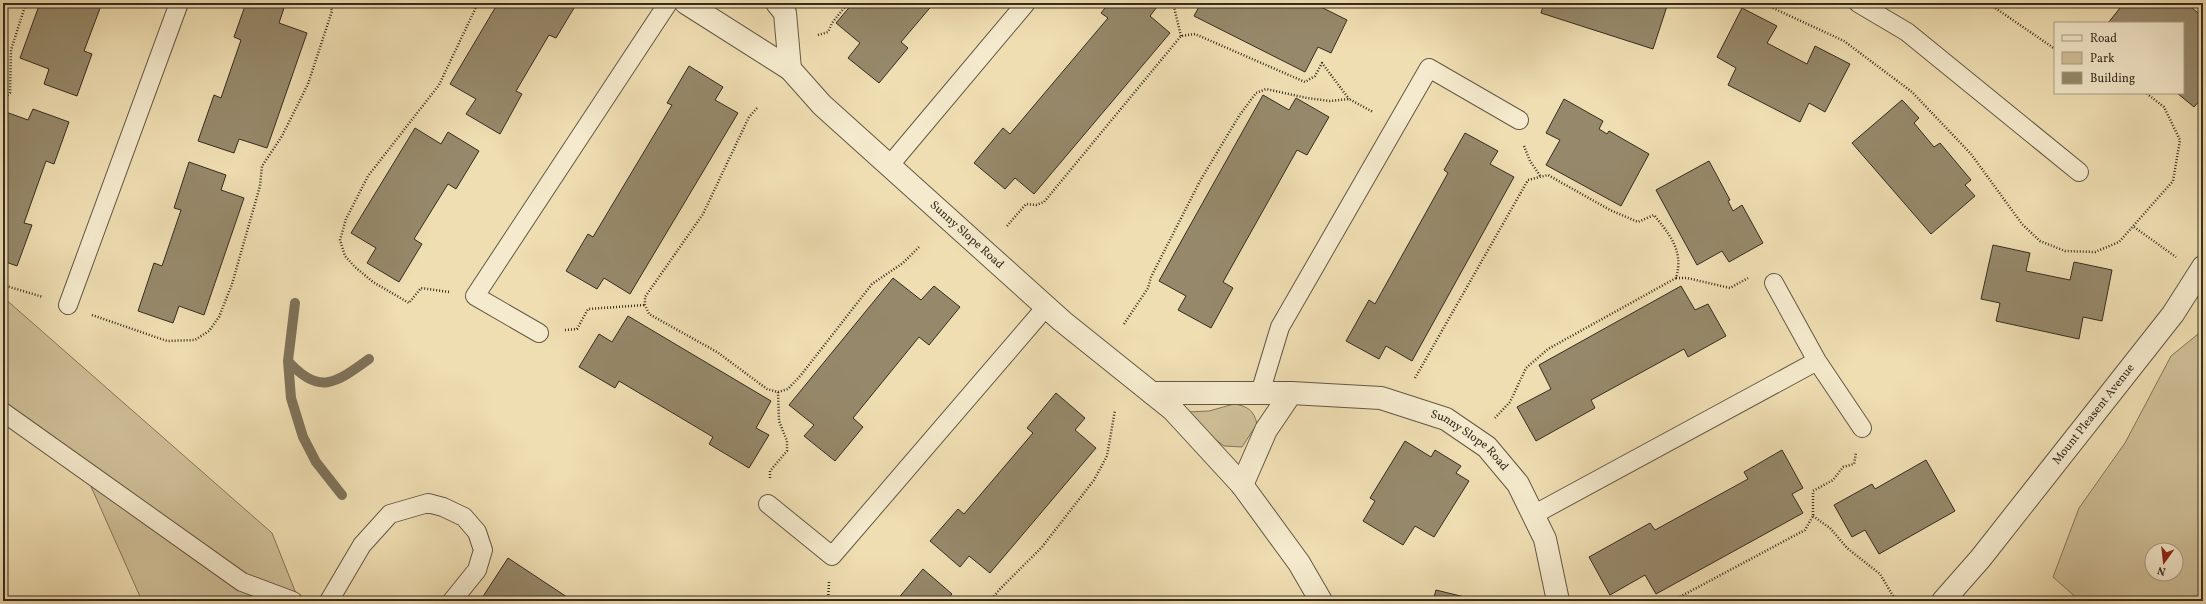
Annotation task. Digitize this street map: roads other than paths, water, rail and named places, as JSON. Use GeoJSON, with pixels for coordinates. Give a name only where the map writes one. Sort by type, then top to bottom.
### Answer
{"type":"FeatureCollection","features":[{"type":"Feature","properties":{"kind":"street","name":"Sunny Slope Road"},"geometry":{"type":"LineString","coordinates":[[686,3],[790,69],[822,105],[1046,307],[1173,410],[1242,485],[1299,563],[1321,601]]}},
{"type":"Feature","properties":{"kind":"street"},"geometry":{"type":"LineString","coordinates":[[777,3],[785,13],[790,69]]}},
{"type":"Feature","properties":{"kind":"street","name":"Mount Pleasent Avenue"},"geometry":{"type":"LineString","coordinates":[[1943,601],[1980,559],[2173,314],[2193,264]]}},
{"type":"Feature","properties":{"kind":"street","name":"Sunny Slope Road"},"geometry":{"type":"LineString","coordinates":[[1152,393],[1260,393],[1381,398],[1446,420],[1487,447],[1518,484],[1545,539],[1558,601]]}},
{"type":"Feature","properties":{"kind":"street"},"geometry":{"type":"LineString","coordinates":[[1242,485],[1266,430],[1291,394]]}},
{"type":"Feature","properties":{"kind":"lane"},"geometry":{"type":"LineString","coordinates":[[68,305],[179,3]]}},
{"type":"Feature","properties":{"kind":"lane"},"geometry":{"type":"LineString","coordinates":[[539,333],[475,296],[668,3]]}},
{"type":"Feature","properties":{"kind":"lane"},"geometry":{"type":"LineString","coordinates":[[889,166],[1026,3]]}},
{"type":"Feature","properties":{"kind":"lane"},"geometry":{"type":"LineString","coordinates":[[1858,3],[1907,32],[2079,172]]}},
{"type":"Feature","properties":{"kind":"lane"},"geometry":{"type":"LineString","coordinates":[[1260,393],[1280,327],[1429,68],[1519,120]]}},
{"type":"Feature","properties":{"kind":"lane"},"geometry":{"type":"LineString","coordinates":[[1774,283],[1817,361],[1862,428]]}},
{"type":"Feature","properties":{"kind":"lane"},"geometry":{"type":"LineString","coordinates":[[768,504],[832,556],[1046,307]]}},
{"type":"Feature","properties":{"kind":"lane"},"geometry":{"type":"LineString","coordinates":[[1533,515],[1817,361]]}},
{"type":"Feature","properties":{"kind":"lane"},"geometry":{"type":"LineString","coordinates":[[3,412],[242,582],[293,601]]}},
{"type":"Feature","properties":{"kind":"lane"},"geometry":{"type":"LineString","coordinates":[[328,601],[362,545],[390,514],[428,503],[443,507],[464,517],[477,532],[483,550],[477,570],[452,601]]}},
{"type":"Feature","properties":{"kind":"waterway"},"geometry":{"type":"LineString","coordinates":[[295,303],[288,361],[291,398],[303,437],[316,462],[342,495]]}},
{"type":"Feature","properties":{"kind":"waterway"},"geometry":{"type":"LineString","coordinates":[[288,361],[309,379],[319,382],[328,382],[347,374],[369,359]]}}]}
